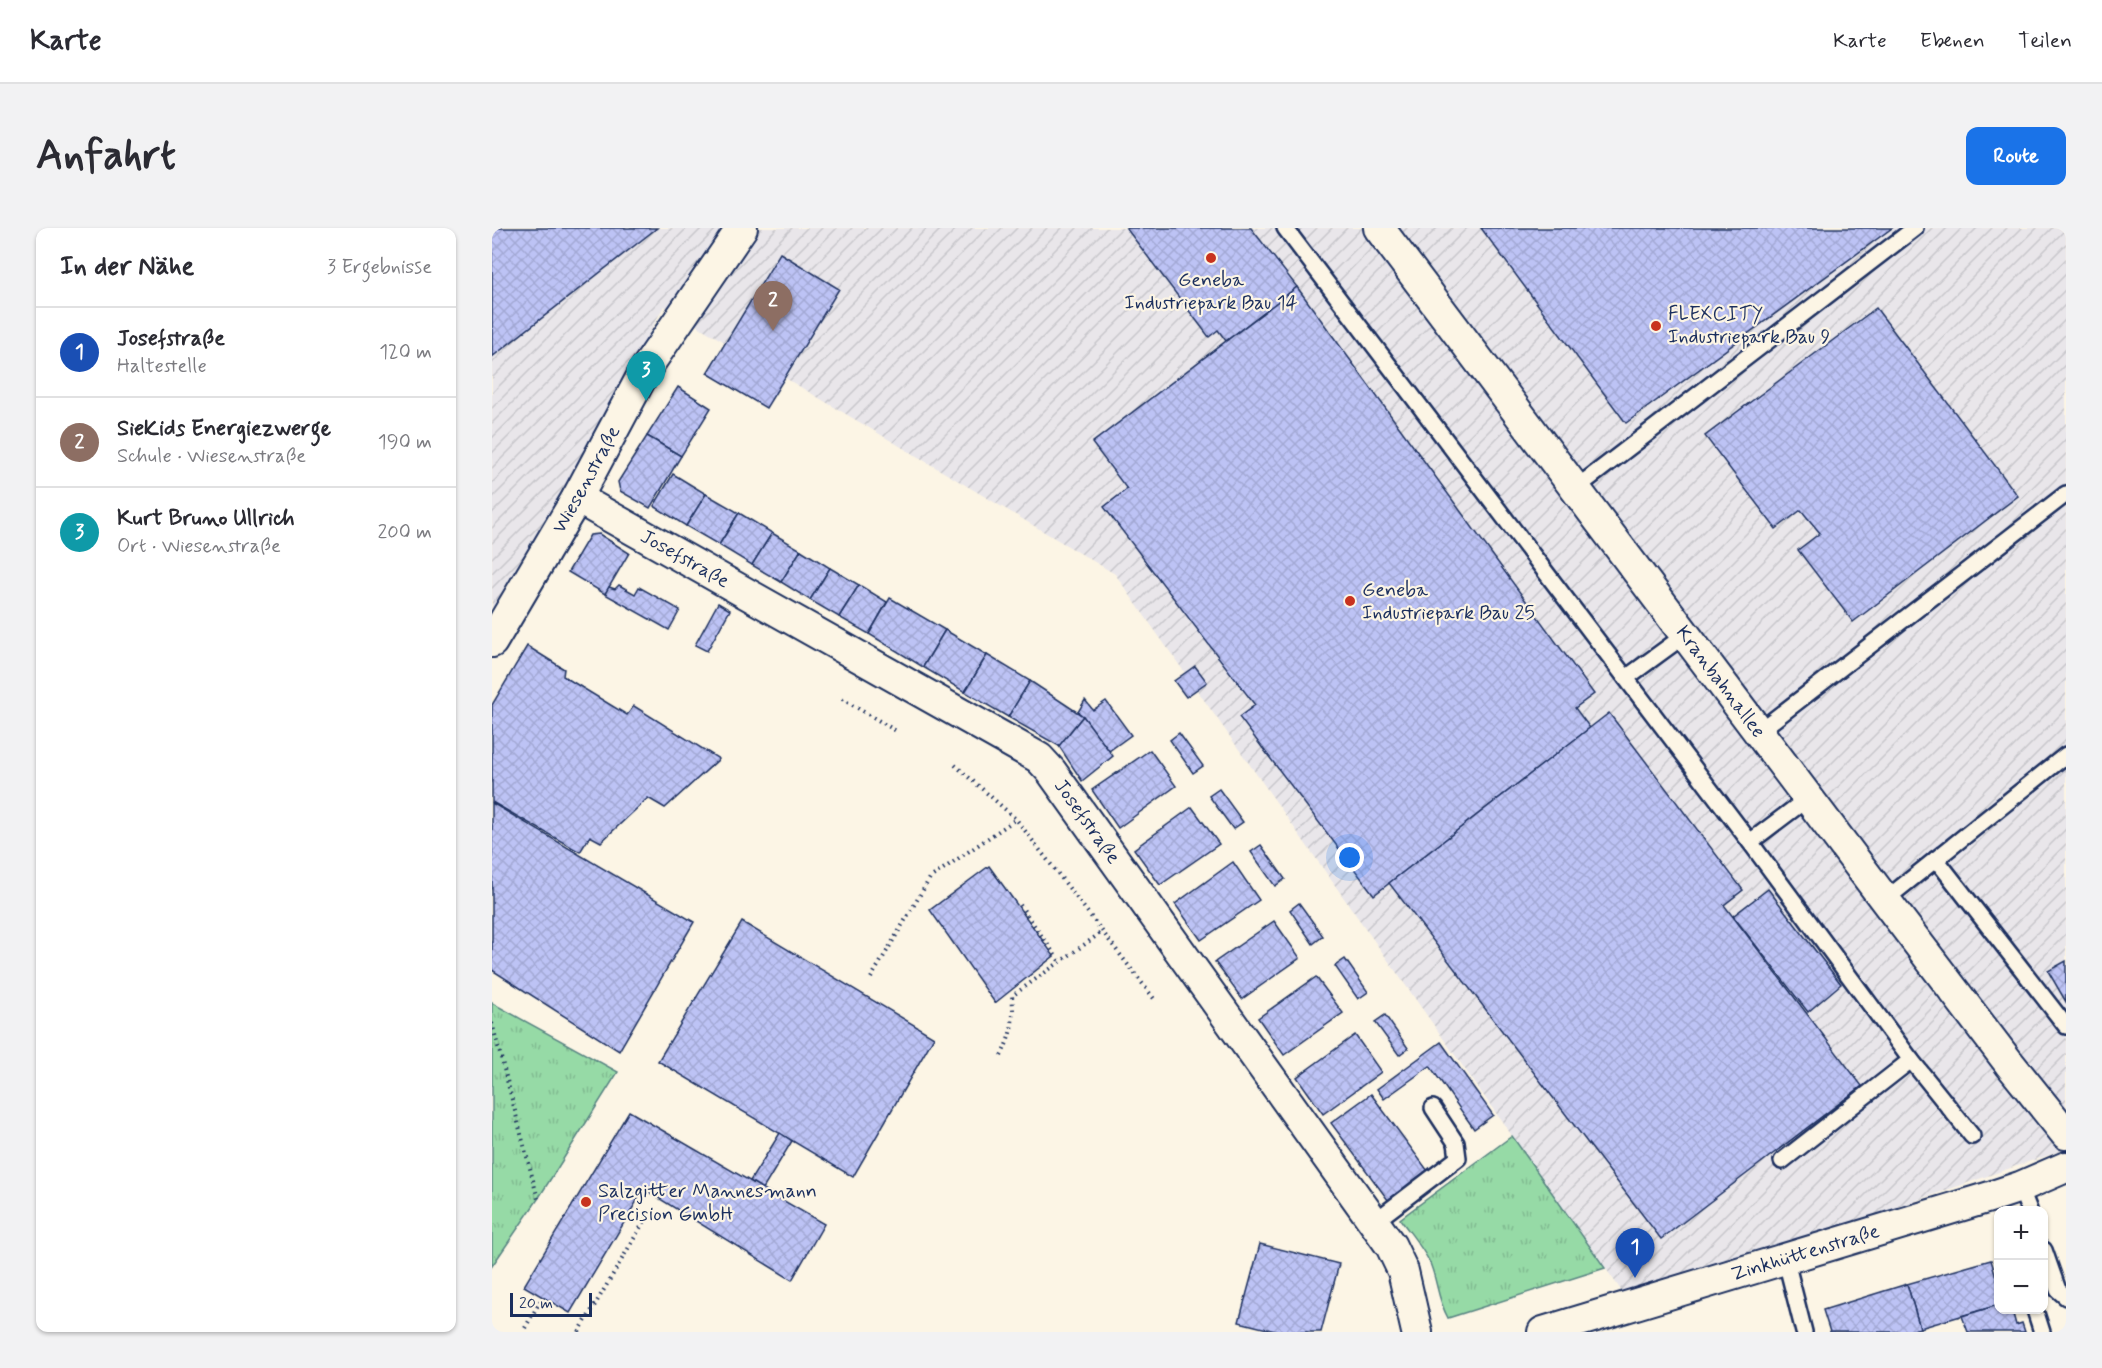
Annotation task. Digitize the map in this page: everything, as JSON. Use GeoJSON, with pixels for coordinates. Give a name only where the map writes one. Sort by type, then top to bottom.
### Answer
{"type":"FeatureCollection","features":[{"type":"Feature","properties":{"kind":"street","name":"Wiesenstraße"},"geometry":{"type":"LineString","coordinates":[[492,642],[577,498],[647,368],[742,228]]}},
{"type":"Feature","properties":{"kind":"street","name":"Kranbahnallee"},"geometry":{"type":"LineString","coordinates":[[1379,228],[1885,900],[2066,1134]]}},
{"type":"Feature","properties":{"kind":"street","name":"Josefstraße"},"geometry":{"type":"LineString","coordinates":[[577,498],[1039,758],[1051,771],[1391,1246],[1403,1271],[1417,1332]]}},
{"type":"Feature","properties":{"kind":"street","name":"Zinkhüttenstraße"},"geometry":{"type":"LineString","coordinates":[[1543,1332],[1785,1257],[2010,1201],[2066,1167]]}},
{"type":"Feature","properties":{"kind":"lane"},"geometry":{"type":"LineString","coordinates":[[1285,228],[1750,842],[1911,1060],[1972,1136]]}},
{"type":"Feature","properties":{"kind":"lane"},"geometry":{"type":"LineString","coordinates":[[1575,489],[1916,228]]}},
{"type":"Feature","properties":{"kind":"lane"},"geometry":{"type":"LineString","coordinates":[[1758,732],[2066,494]]}},
{"type":"Feature","properties":{"kind":"lane"},"geometry":{"type":"LineString","coordinates":[[1626,678],[1685,635]]}},
{"type":"Feature","properties":{"kind":"lane"},"geometry":{"type":"LineString","coordinates":[[1885,900],[2066,755]]}},
{"type":"Feature","properties":{"kind":"lane"},"geometry":{"type":"LineString","coordinates":[[1750,842],[1808,798]]}},
{"type":"Feature","properties":{"kind":"lane"},"geometry":{"type":"LineString","coordinates":[[1936,859],[2066,1026]]}},
{"type":"Feature","properties":{"kind":"lane"},"geometry":{"type":"LineString","coordinates":[[1782,1161],[1911,1060]]}},
{"type":"Feature","properties":{"kind":"lane"},"geometry":{"type":"LineString","coordinates":[[1374,1222],[1458,1158],[1456,1143],[1433,1108]]}},
{"type":"Feature","properties":{"kind":"lane"},"geometry":{"type":"LineString","coordinates":[[1785,1257],[1804,1332]]}},
{"type":"Feature","properties":{"kind":"lane"},"geometry":{"type":"LineString","coordinates":[[2047,1260],[2058,1290],[2066,1297]]}},
{"type":"Feature","properties":{"kind":"lane"},"geometry":{"type":"LineString","coordinates":[[2036,1314],[2042,1332]]}},
{"type":"Feature","properties":{"kind":"path"},"geometry":{"type":"LineString","coordinates":[[842,699],[898,732]]}},
{"type":"Feature","properties":{"kind":"path"},"geometry":{"type":"LineString","coordinates":[[955,765],[1016,819],[1155,1000]]}},
{"type":"Feature","properties":{"kind":"path"},"geometry":{"type":"LineString","coordinates":[[871,978],[930,878],[1016,819]]}},
{"type":"Feature","properties":{"kind":"path"},"geometry":{"type":"LineString","coordinates":[[1020,904],[1060,962]]}},
{"type":"Feature","properties":{"kind":"path"},"geometry":{"type":"LineString","coordinates":[[1001,1056],[1011,1032],[1014,1015],[1012,996],[1102,932]]}},
{"type":"Feature","properties":{"kind":"path"},"geometry":{"type":"LineString","coordinates":[[492,1023],[538,1199]]}},
{"type":"Feature","properties":{"kind":"path"},"geometry":{"type":"LineString","coordinates":[[579,1332],[652,1208]]}},
{"type":"Feature","properties":{"kind":"path"},"geometry":{"type":"LineString","coordinates":[[525,1328],[541,1299]]}},
{"type":"Feature","properties":{"kind":"shaded area"},"geometry":{"type":"Polygon","coordinates":[[[492,228],[2066,228],[2066,1149],[1628,1300],[1115,574],[664,306],[526,557],[492,612],[492,228]]]}},
{"type":"Feature","properties":{"kind":"green space"},"geometry":{"type":"Polygon","coordinates":[[[492,1003],[618,1072],[538,1199],[492,1266],[492,1003]]]}},
{"type":"Feature","properties":{"kind":"green space"},"geometry":{"type":"Polygon","coordinates":[[[1512,1136],[1605,1268],[1448,1318],[1430,1263],[1400,1219],[1512,1136]]]}},
{"type":"Feature","properties":{"kind":"building"},"geometry":{"type":"Polygon","coordinates":[[[492,228],[657,228],[492,357],[492,228]]]}},
{"type":"Feature","properties":{"kind":"building","name":"Geneba Industriepark Bau 14"},"geometry":{"type":"Polygon","coordinates":[[[1126,228],[1251,228],[1297,287],[1226,341],[1218,330],[1209,337],[1126,228]]]}},
{"type":"Feature","properties":{"kind":"building","name":"FLEXCITY Industriepark Bau 9"},"geometry":{"type":"Polygon","coordinates":[[[1481,228],[1892,228],[1626,423],[1481,228]]]}},
{"type":"Feature","properties":{"kind":"building"},"geometry":{"type":"Polygon","coordinates":[[[780,253],[839,289],[766,408],[707,373],[780,253]]]}},
{"type":"Feature","properties":{"kind":"building","name":"Geneba Industriepark Bau 25"},"geometry":{"type":"Polygon","coordinates":[[[1297,287],[1594,694],[1575,708],[1590,728],[1374,895],[1239,717],[1255,705],[1104,507],[1127,489],[1092,443],[1297,287]]]}},
{"type":"Feature","properties":{"kind":"building"},"geometry":{"type":"Polygon","coordinates":[[[1876,308],[2018,496],[1853,622],[1798,550],[1820,533],[1801,510],[1776,529],[1705,436],[1876,308]]]}},
{"type":"Feature","properties":{"kind":"building"},"geometry":{"type":"Polygon","coordinates":[[[678,387],[711,408],[681,456],[647,436],[678,387]]]}},
{"type":"Feature","properties":{"kind":"building"},"geometry":{"type":"Polygon","coordinates":[[[647,436],[681,456],[650,508],[620,491],[618,482],[647,436]]]}},
{"type":"Feature","properties":{"kind":"building"},"geometry":{"type":"Polygon","coordinates":[[[673,474],[706,494],[686,526],[654,506],[673,474]]]}},
{"type":"Feature","properties":{"kind":"building"},"geometry":{"type":"Polygon","coordinates":[[[706,494],[739,513],[719,545],[686,526],[706,494]]]}},
{"type":"Feature","properties":{"kind":"building"},"geometry":{"type":"Polygon","coordinates":[[[739,513],[772,533],[752,565],[719,545],[739,513]]]}},
{"type":"Feature","properties":{"kind":"building"},"geometry":{"type":"Polygon","coordinates":[[[772,533],[801,550],[781,582],[752,565],[772,533]]]}},
{"type":"Feature","properties":{"kind":"building"},"geometry":{"type":"Polygon","coordinates":[[[599,534],[629,553],[605,594],[568,572],[590,535],[599,534]]]}},
{"type":"Feature","properties":{"kind":"building"},"geometry":{"type":"Polygon","coordinates":[[[801,550],[830,568],[810,600],[781,582],[801,550]]]}},
{"type":"Feature","properties":{"kind":"building"},"geometry":{"type":"Polygon","coordinates":[[[830,568],[859,585],[839,617],[810,600],[830,568]]]}},
{"type":"Feature","properties":{"kind":"building"},"geometry":{"type":"Polygon","coordinates":[[[619,585],[635,594],[639,587],[680,610],[669,630],[605,594],[609,587],[615,589],[619,585]]]}},
{"type":"Feature","properties":{"kind":"building"},"geometry":{"type":"Polygon","coordinates":[[[859,585],[887,602],[869,634],[839,617],[859,585]]]}},
{"type":"Feature","properties":{"kind":"building"},"geometry":{"type":"Polygon","coordinates":[[[890,598],[945,630],[923,667],[869,634],[890,598]]]}},
{"type":"Feature","properties":{"kind":"building"},"geometry":{"type":"Polygon","coordinates":[[[718,603],[730,610],[707,651],[695,645],[718,603]]]}},
{"type":"Feature","properties":{"kind":"building"},"geometry":{"type":"Polygon","coordinates":[[[945,630],[987,655],[965,692],[923,667],[945,630]]]}},
{"type":"Feature","properties":{"kind":"building"},"geometry":{"type":"Polygon","coordinates":[[[527,646],[564,669],[563,676],[627,715],[634,706],[719,759],[665,808],[648,798],[601,842],[590,836],[580,852],[492,802],[492,705],[527,646]]]}},
{"type":"Feature","properties":{"kind":"building"},"geometry":{"type":"Polygon","coordinates":[[[987,655],[1030,681],[1008,717],[965,692],[987,655]]]}},
{"type":"Feature","properties":{"kind":"building"},"geometry":{"type":"Polygon","coordinates":[[[1195,666],[1207,682],[1186,697],[1174,681],[1195,666]]]}},
{"type":"Feature","properties":{"kind":"building"},"geometry":{"type":"Polygon","coordinates":[[[1030,681],[1083,716],[1059,746],[1008,717],[1030,681]]]}},
{"type":"Feature","properties":{"kind":"building"},"geometry":{"type":"Polygon","coordinates":[[[1085,700],[1093,710],[1106,701],[1131,735],[1109,751],[1078,712],[1085,700]]]}},
{"type":"Feature","properties":{"kind":"building"},"geometry":{"type":"Polygon","coordinates":[[[1609,713],[1743,890],[1724,905],[1862,1086],[1661,1239],[1389,883],[1609,713]]]}},
{"type":"Feature","properties":{"kind":"building"},"geometry":{"type":"Polygon","coordinates":[[[1083,716],[1113,756],[1082,781],[1059,746],[1083,716]]]}},
{"type":"Feature","properties":{"kind":"building"},"geometry":{"type":"Polygon","coordinates":[[[1179,733],[1203,766],[1193,773],[1170,740],[1179,733]]]}},
{"type":"Feature","properties":{"kind":"building"},"geometry":{"type":"Polygon","coordinates":[[[1150,750],[1176,786],[1118,828],[1092,790],[1150,750]]]}},
{"type":"Feature","properties":{"kind":"building"},"geometry":{"type":"Polygon","coordinates":[[[1219,789],[1243,822],[1233,829],[1209,796],[1219,789]]]}},
{"type":"Feature","properties":{"kind":"building"},"geometry":{"type":"Polygon","coordinates":[[[492,803],[694,922],[619,1051],[492,970],[492,803]]]}},
{"type":"Feature","properties":{"kind":"building"},"geometry":{"type":"Polygon","coordinates":[[[1192,807],[1219,844],[1160,885],[1134,849],[1192,807]]]}},
{"type":"Feature","properties":{"kind":"building"},"geometry":{"type":"Polygon","coordinates":[[[1261,845],[1285,879],[1275,886],[1251,852],[1261,845]]]}},
{"type":"Feature","properties":{"kind":"building"},"geometry":{"type":"Polygon","coordinates":[[[1233,862],[1259,900],[1201,940],[1175,904],[1233,862]]]}},
{"type":"Feature","properties":{"kind":"building"},"geometry":{"type":"Polygon","coordinates":[[[989,866],[1054,956],[995,1003],[930,910],[989,866]]]}},
{"type":"Feature","properties":{"kind":"building"},"geometry":{"type":"Polygon","coordinates":[[[1768,889],[1841,984],[1808,1012],[1733,916],[1768,889]]]}},
{"type":"Feature","properties":{"kind":"building"},"geometry":{"type":"Polygon","coordinates":[[[1299,903],[1323,936],[1313,944],[1290,910],[1299,903]]]}},
{"type":"Feature","properties":{"kind":"building"},"geometry":{"type":"Polygon","coordinates":[[[1274,921],[1300,958],[1242,999],[1215,962],[1274,921]]]}},
{"type":"Feature","properties":{"kind":"building"},"geometry":{"type":"Polygon","coordinates":[[[742,922],[934,1037],[853,1177],[658,1061],[742,922]]]}},
{"type":"Feature","properties":{"kind":"building"},"geometry":{"type":"Polygon","coordinates":[[[1345,959],[1368,992],[1358,999],[1335,966],[1345,959]]]}},
{"type":"Feature","properties":{"kind":"building"},"geometry":{"type":"Polygon","coordinates":[[[2066,961],[2066,1002],[2048,971],[2066,961]]]}},
{"type":"Feature","properties":{"kind":"building"},"geometry":{"type":"Polygon","coordinates":[[[1316,977],[1343,1013],[1284,1055],[1258,1018],[1316,977]]]}},
{"type":"Feature","properties":{"kind":"building"},"geometry":{"type":"Polygon","coordinates":[[[1385,1015],[1408,1048],[1399,1055],[1375,1022],[1385,1015]]]}},
{"type":"Feature","properties":{"kind":"building"},"geometry":{"type":"Polygon","coordinates":[[[1355,1035],[1381,1072],[1323,1114],[1297,1077],[1355,1035]]]}},
{"type":"Feature","properties":{"kind":"building"},"geometry":{"type":"Polygon","coordinates":[[[1441,1042],[1493,1115],[1474,1129],[1430,1066],[1384,1099],[1377,1089],[1441,1042]]]}},
{"type":"Feature","properties":{"kind":"building"},"geometry":{"type":"Polygon","coordinates":[[[1371,1094],[1428,1171],[1388,1200],[1331,1123],[1371,1094]]]}},
{"type":"Feature","properties":{"kind":"building"},"geometry":{"type":"Polygon","coordinates":[[[629,1111],[824,1224],[792,1280],[644,1189],[570,1313],[524,1286],[629,1111]]]}},
{"type":"Feature","properties":{"kind":"building"},"geometry":{"type":"Polygon","coordinates":[[[780,1133],[792,1141],[763,1189],[750,1181],[780,1133]]]}},
{"type":"Feature","properties":{"kind":"building"},"geometry":{"type":"Polygon","coordinates":[[[1260,1244],[1339,1264],[1321,1332],[1279,1332],[1239,1322],[1260,1244]]]}},
{"type":"Feature","properties":{"kind":"building"},"geometry":{"type":"Polygon","coordinates":[[[1991,1260],[1994,1270],[1994,1306],[1920,1328],[1907,1284],[1991,1260]]]}},
{"type":"Feature","properties":{"kind":"building"},"geometry":{"type":"Polygon","coordinates":[[[1907,1284],[1920,1328],[1907,1332],[1830,1332],[1823,1310],[1907,1284]]]}},
{"type":"Feature","properties":{"kind":"building"},"geometry":{"type":"Polygon","coordinates":[[[1994,1306],[1994,1314],[2013,1314],[2016,1325],[2022,1323],[2025,1332],[1968,1332],[1962,1316],[1994,1306]]]}},
{"type":"Feature","properties":{"kind":"place","name":"Geneba Industriepark Bau 14"},"geometry":{"type":"Point","coordinates":[1211,258]}},
{"type":"Feature","properties":{"kind":"place","name":"FLEXCITY Industriepark Bau 9"},"geometry":{"type":"Point","coordinates":[1656,326]}},
{"type":"Feature","properties":{"kind":"place","name":"SieKids Energiezwerge"},"geometry":{"type":"Point","coordinates":[773,331]}},
{"type":"Feature","properties":{"kind":"place","name":"Kurt Bruno Ullrich"},"geometry":{"type":"Point","coordinates":[646,401]}},
{"type":"Feature","properties":{"kind":"place","name":"Geneba Industriepark Bau 25"},"geometry":{"type":"Point","coordinates":[1350,601]}},
{"type":"Feature","properties":{"kind":"place","name":"Salzgitter Mannesmann Precision GmbH"},"geometry":{"type":"Point","coordinates":[586,1202]}},
{"type":"Feature","properties":{"kind":"place","name":"Josefstraße"},"geometry":{"type":"Point","coordinates":[1635,1278]}}]}
